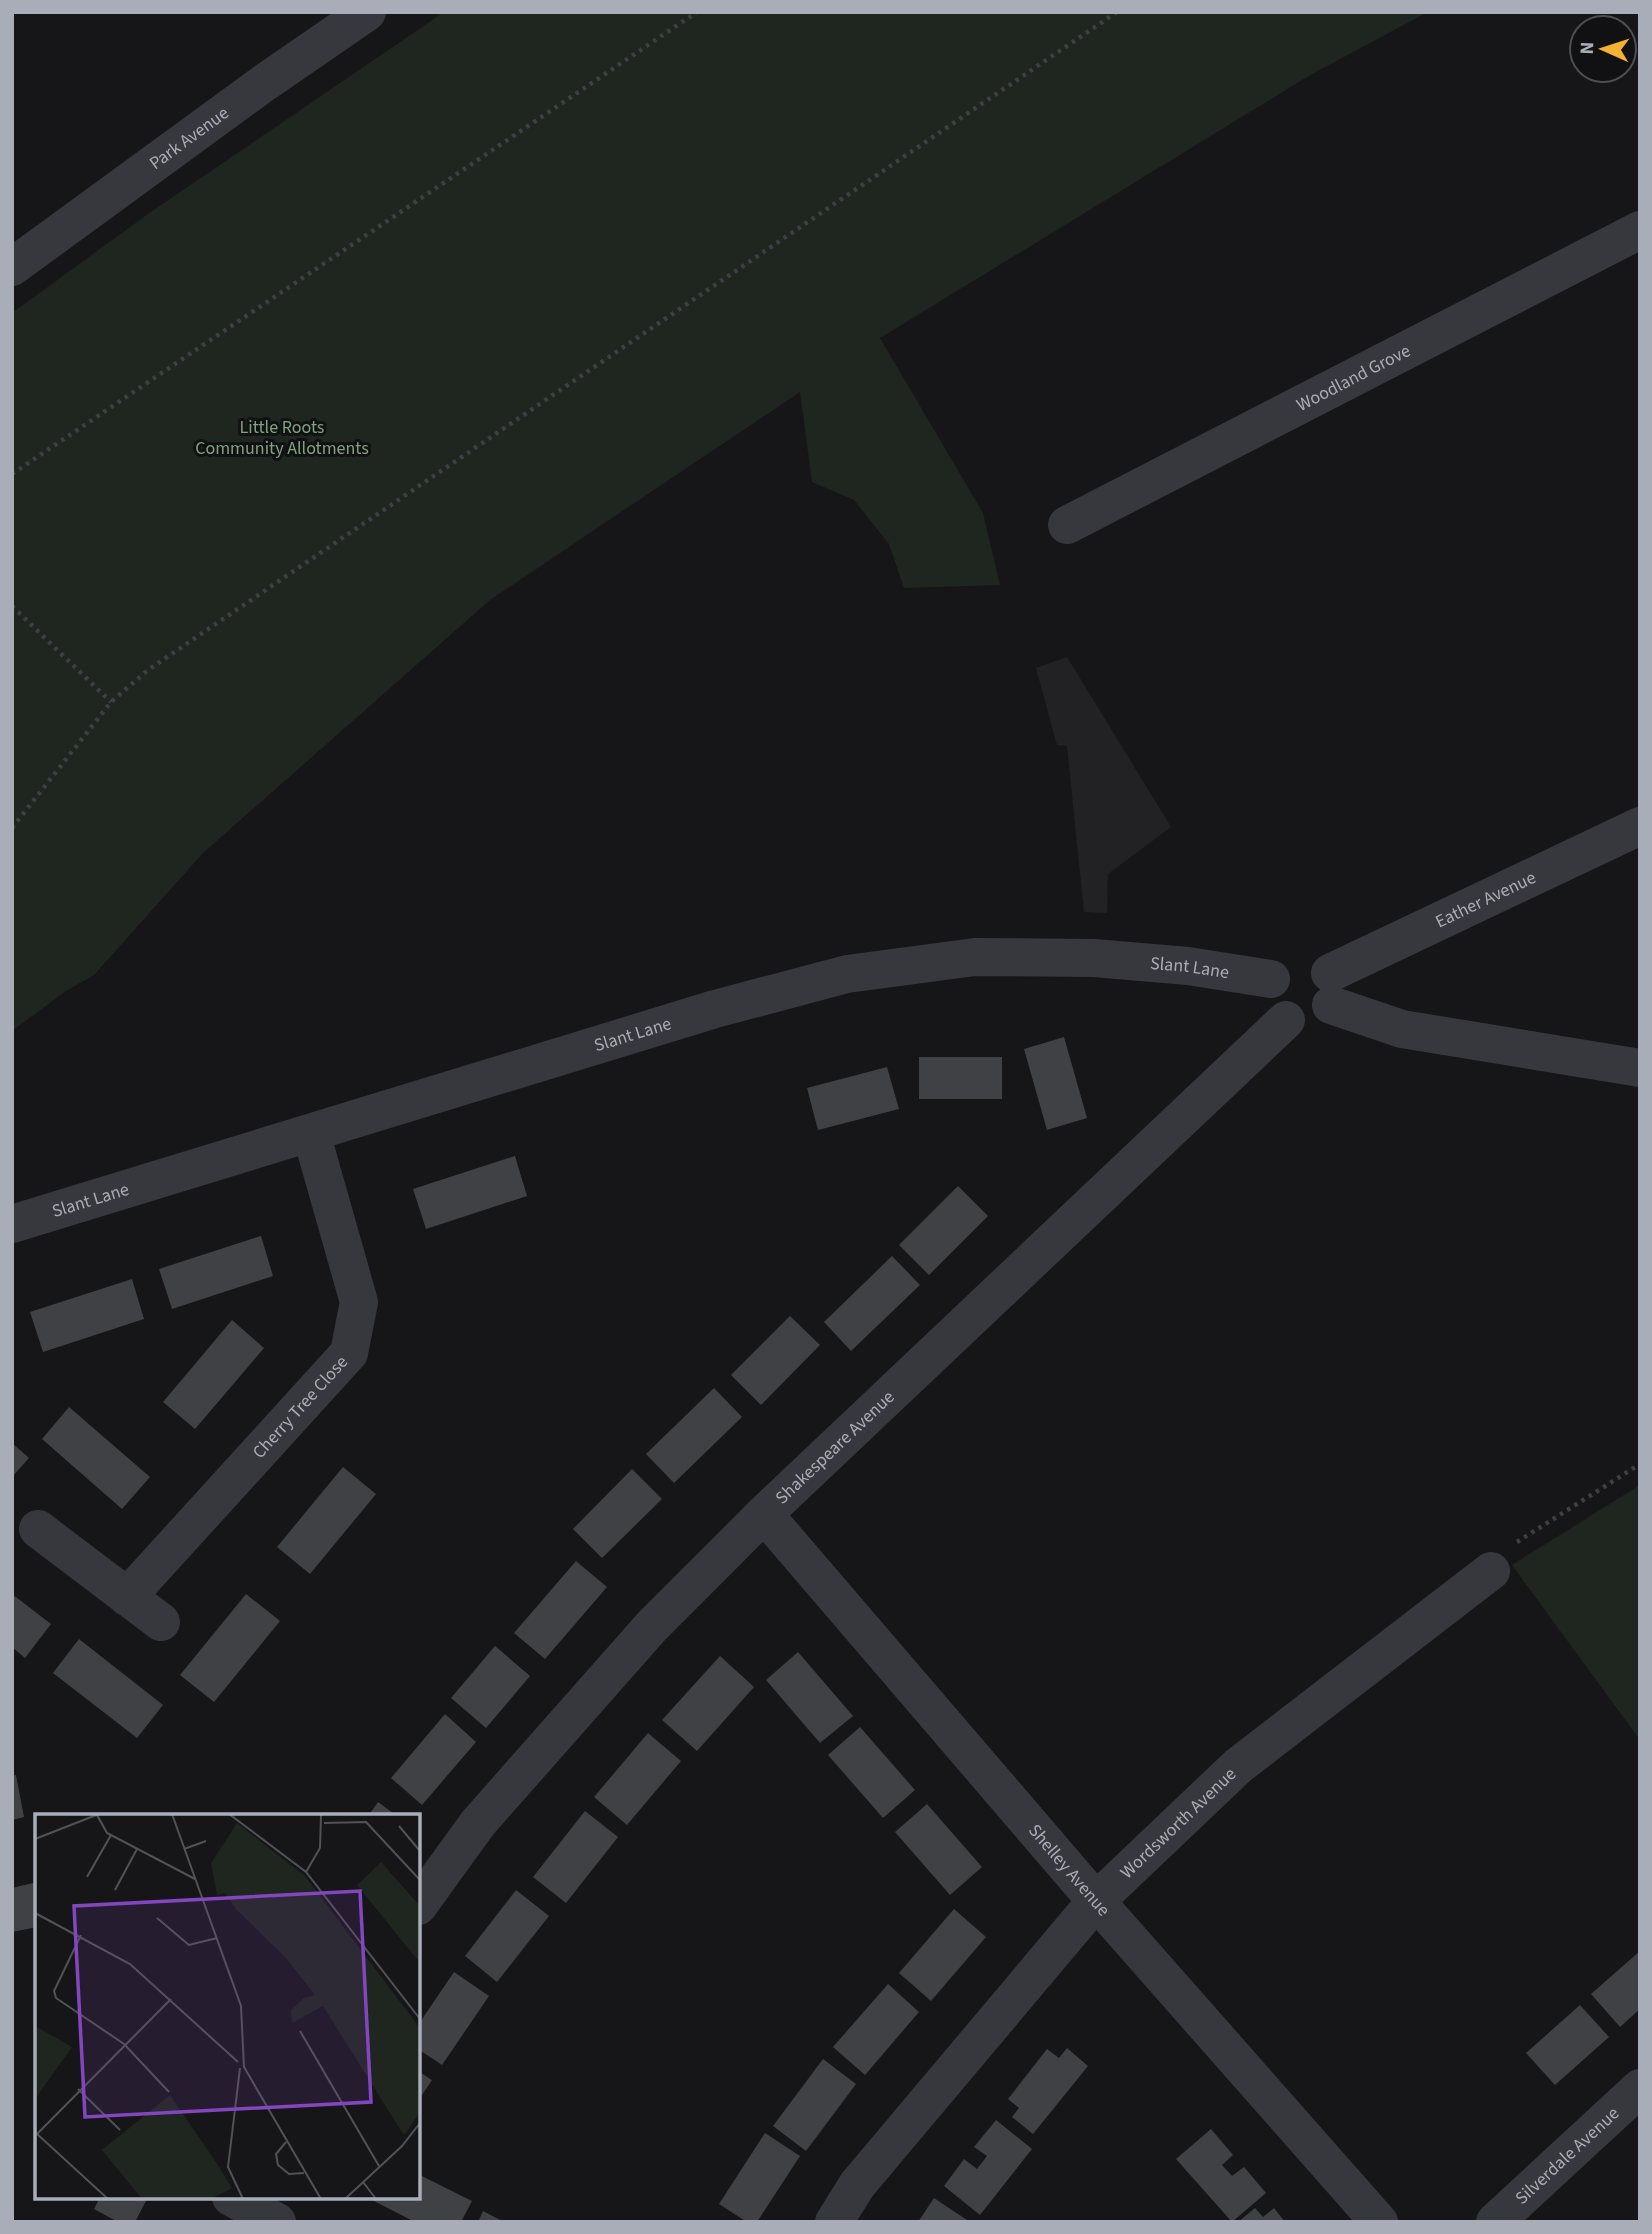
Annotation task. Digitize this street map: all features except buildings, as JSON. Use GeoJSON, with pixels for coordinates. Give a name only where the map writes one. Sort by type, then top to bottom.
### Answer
{"type":"FeatureCollection","features":[{"type":"Feature","properties":{"kind":"street","name":"Park Avenue"},"geometry":{"type":"LineString","coordinates":[[12,267],[264,83],[367,12]]}},
{"type":"Feature","properties":{"kind":"street","name":"Woodland Grove"},"geometry":{"type":"LineString","coordinates":[[1067,525],[1640,230]]}},
{"type":"Feature","properties":{"kind":"street","name":"Eather Avenue"},"geometry":{"type":"LineString","coordinates":[[1331,989],[1640,826]]}},
{"type":"Feature","properties":{"kind":"street","name":"Slant Lane"},"geometry":{"type":"LineString","coordinates":[[12,1224],[715,1009],[847,974],[975,957],[1094,958],[1188,966],[1271,979]]}},
{"type":"Feature","properties":{"kind":"street"},"geometry":{"type":"LineString","coordinates":[[1331,989],[1324,1015],[1316,1020],[1299,1023],[1286,1020],[1278,1013],[1271,1003],[1269,990],[1271,979],[1285,963],[1296,958],[1307,958],[1318,962],[1331,989],[1402,1029],[1640,1068]]}},
{"type":"Feature","properties":{"kind":"street","name":"Shakespeare Avenue"},"geometry":{"type":"LineString","coordinates":[[420,1903],[478,1823],[652,1626],[764,1514],[1286,1020]]}},
{"type":"Feature","properties":{"kind":"street","name":"Cherry Tree Close"},"geometry":{"type":"LineString","coordinates":[[127,1597],[349,1353],[359,1302],[311,1132]]}},
{"type":"Feature","properties":{"kind":"street","name":"Shelley Avenue"},"geometry":{"type":"LineString","coordinates":[[764,1514],[1096,1901],[1379,2222]]}},
{"type":"Feature","properties":{"kind":"street"},"geometry":{"type":"LineString","coordinates":[[38,1529],[161,1622]]}},
{"type":"Feature","properties":{"kind":"street","name":"Wordsworth Avenue"},"geometry":{"type":"LineString","coordinates":[[834,2222],[857,2185],[1096,1901],[1238,1766],[1491,1571]]}},
{"type":"Feature","properties":{"kind":"street","name":"Silverdale Avenue"},"geometry":{"type":"LineString","coordinates":[[1495,2222],[1640,2088]]}},
{"type":"Feature","properties":{"kind":"street"},"geometry":{"type":"LineString","coordinates":[[216,2222],[229,2199]]}},
{"type":"Feature","properties":{"kind":"street"},"geometry":{"type":"LineString","coordinates":[[234,2199],[277,2222]]}},
{"type":"Feature","properties":{"kind":"path"},"geometry":{"type":"LineString","coordinates":[[12,474],[697,12]]}},
{"type":"Feature","properties":{"kind":"path"},"geometry":{"type":"LineString","coordinates":[[12,828],[111,702],[148,670],[1117,12]]}},
{"type":"Feature","properties":{"kind":"path"},"geometry":{"type":"LineString","coordinates":[[12,606],[111,702]]}},
{"type":"Feature","properties":{"kind":"path"},"geometry":{"type":"LineString","coordinates":[[1491,1571],[1510,1547],[1640,1464]]}},
{"type":"Feature","properties":{"kind":"shaded area"},"geometry":{"type":"Polygon","coordinates":[[[1067,657],[1171,827],[1108,874],[1107,913],[1084,912],[1067,746],[1057,745],[1036,668],[1067,657]]]}},
{"type":"Feature","properties":{"kind":"green space","name":"Little Roots Community Allotments"},"geometry":{"type":"Polygon","coordinates":[[[444,12],[1428,12],[1312,74],[880,338],[983,513],[1000,585],[904,588],[889,544],[854,500],[812,482],[800,392],[490,600],[203,853],[94,975],[66,991],[12,1031],[12,313],[148,214],[444,12]]]}},
{"type":"Feature","properties":{"kind":"green space"},"geometry":{"type":"Polygon","coordinates":[[[1640,1485],[1640,1740],[1512,1565],[1640,1485]]]}}]}
